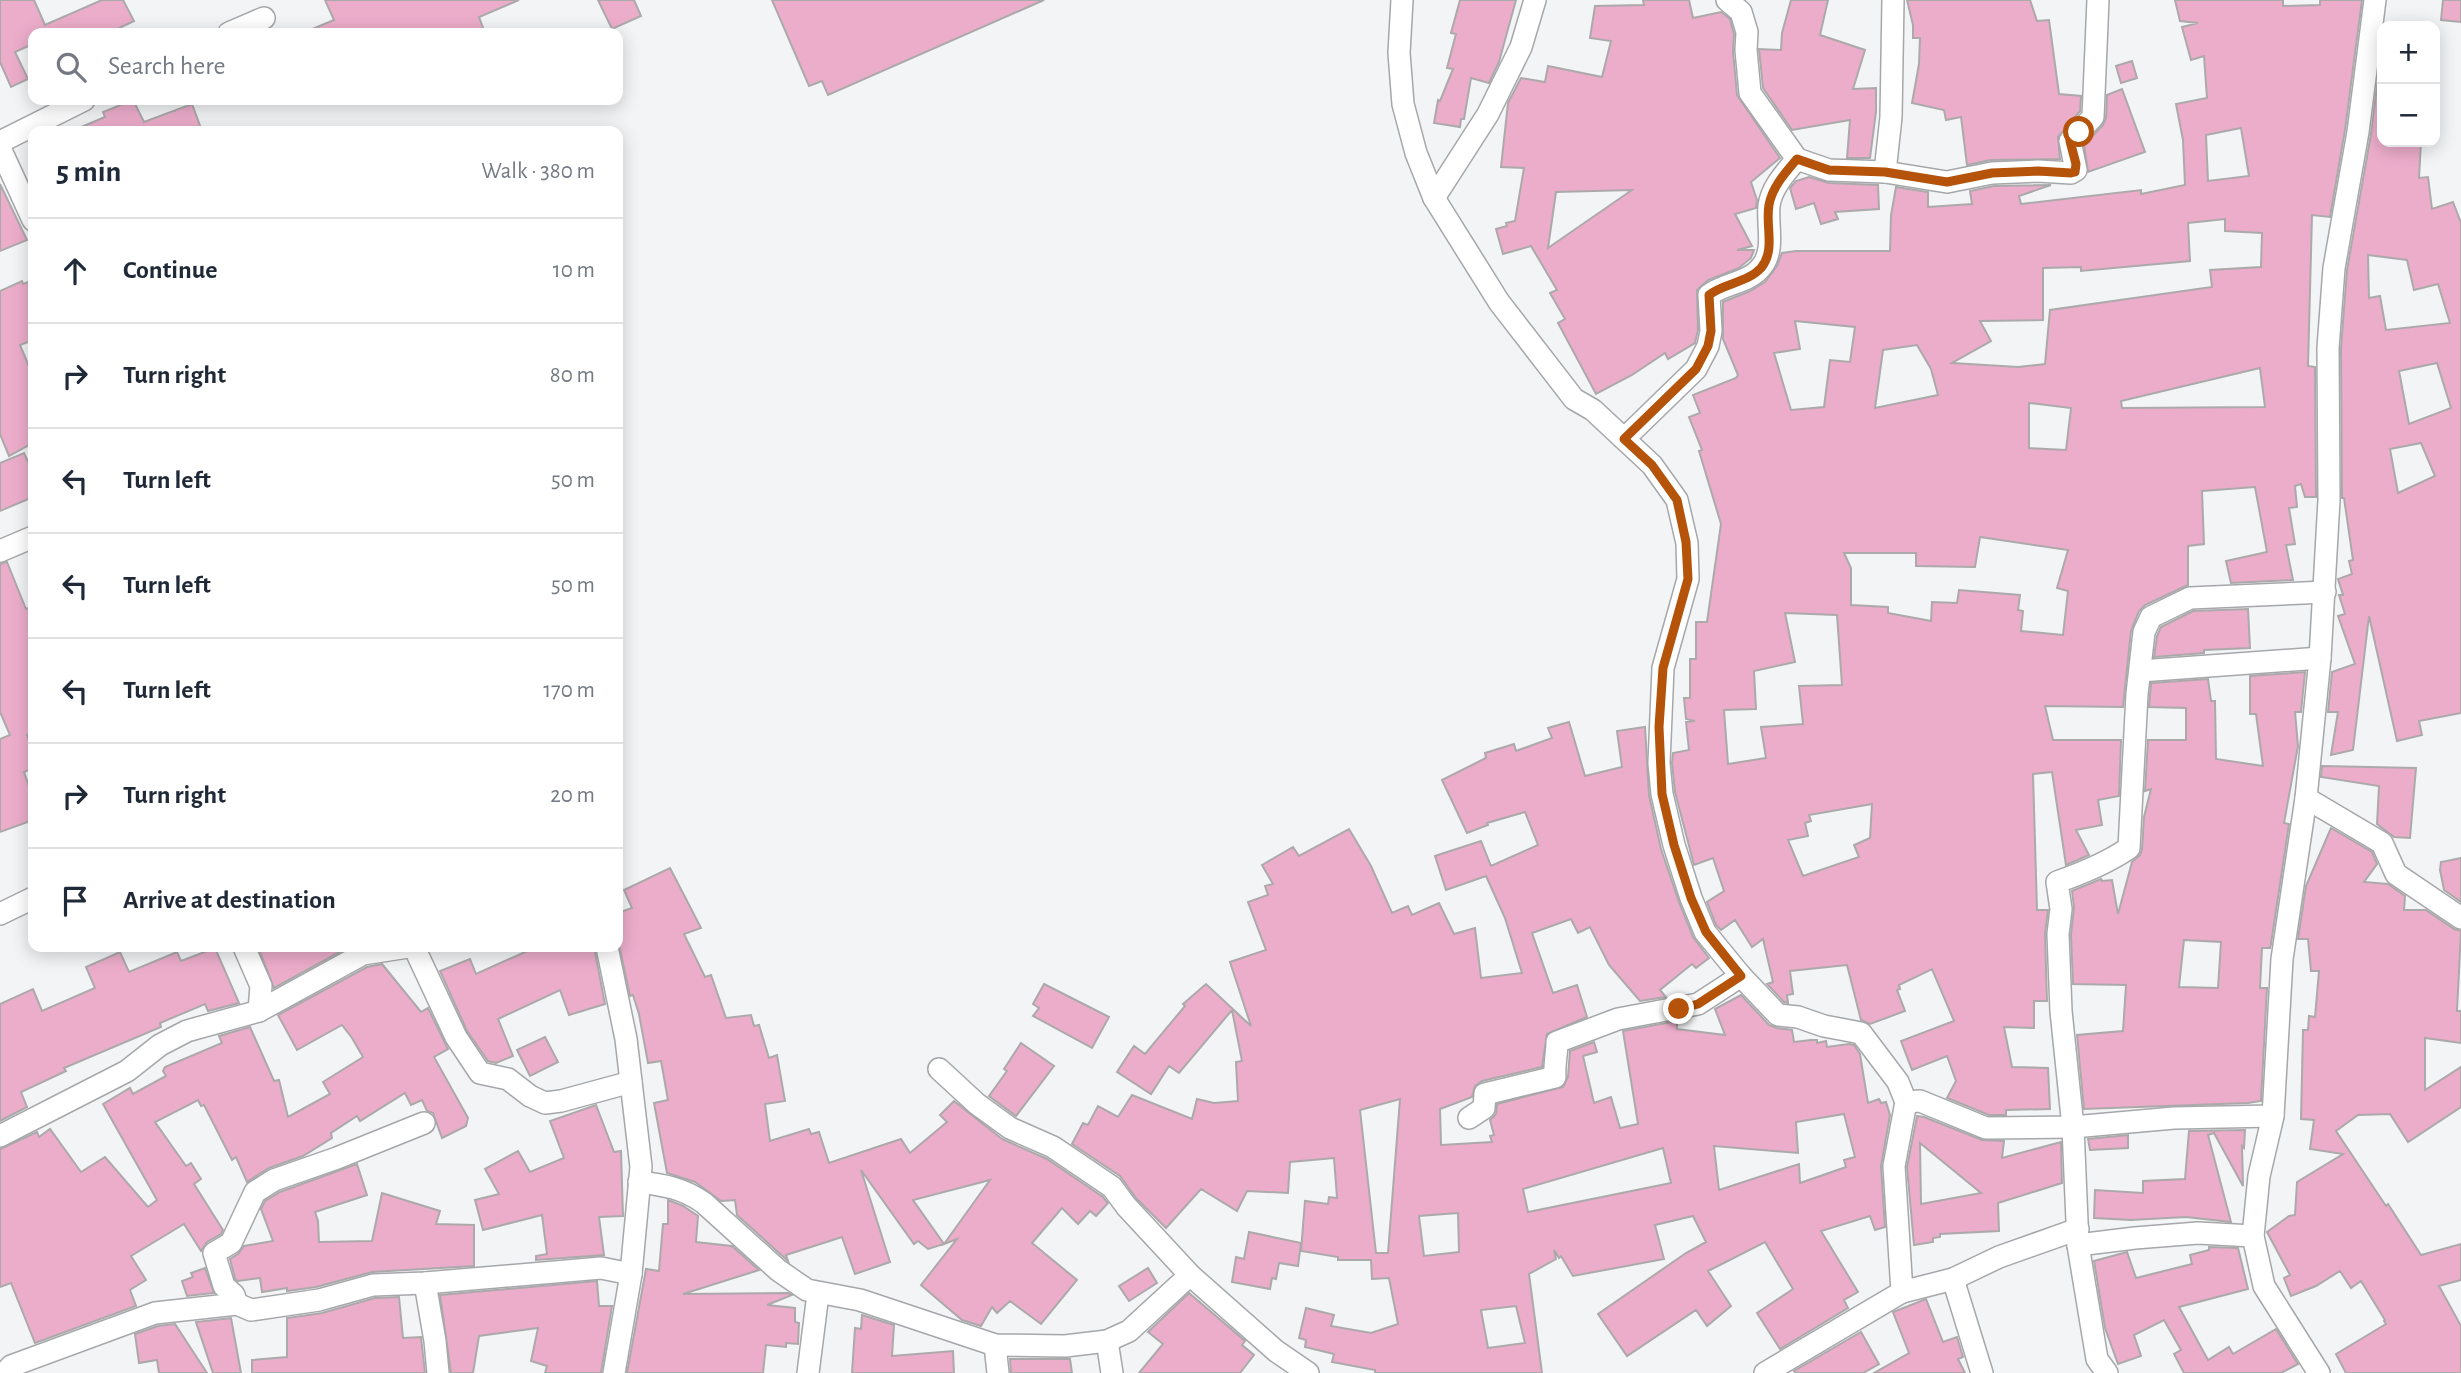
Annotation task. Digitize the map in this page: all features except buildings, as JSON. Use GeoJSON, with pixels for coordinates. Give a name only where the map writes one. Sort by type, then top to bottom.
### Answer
{"type":"FeatureCollection","features":[{"type":"Feature","properties":{"kind":"street"},"geometry":{"type":"LineString","coordinates":[[1402,0],[1399,53],[1403,104],[1416,153],[1434,198],[1499,302],[1574,399],[1593,410],[1652,465],[1677,500],[1686,542],[1688,579],[1663,668],[1659,727],[1662,794],[1674,845],[1691,898],[1706,932],[1741,976],[1778,1015],[1861,1033],[1898,1083],[1906,1102],[1894,1166],[1902,1292]]}},
{"type":"Feature","properties":{"kind":"street"},"geometry":{"type":"LineString","coordinates":[[1434,198],[1488,114],[1521,47],[1535,0]]}},
{"type":"Feature","properties":{"kind":"street"},"geometry":{"type":"LineString","coordinates":[[1727,0],[1741,12],[1747,32],[1750,93],[1797,159],[1829,170],[1885,172],[1947,182],[1992,173],[2075,172],[2076,164],[2070,141],[2093,117],[2098,0]]}},
{"type":"Feature","properties":{"kind":"street"},"geometry":{"type":"LineString","coordinates":[[1885,172],[1891,117],[1894,0]]}},
{"type":"Feature","properties":{"kind":"street"},"geometry":{"type":"LineString","coordinates":[[2319,1373],[2264,1286],[2253,1236],[2259,1176],[2273,1116],[2282,959],[2306,798],[2320,658],[2329,500],[2328,348],[2333,280],[2358,132],[2375,0]]}},
{"type":"Feature","properties":{"kind":"street"},"geometry":{"type":"LineString","coordinates":[[241,28],[264,18]]}},
{"type":"Feature","properties":{"kind":"street"},"geometry":{"type":"LineString","coordinates":[[32,126],[74,105]]}},
{"type":"Feature","properties":{"kind":"street"},"geometry":{"type":"LineString","coordinates":[[0,142],[28,128]]}},
{"type":"Feature","properties":{"kind":"street"},"geometry":{"type":"LineString","coordinates":[[0,148],[28,209]]}},
{"type":"Feature","properties":{"kind":"street"},"geometry":{"type":"LineString","coordinates":[[1624,439],[1696,369],[1708,346],[1711,331],[1709,295],[1752,275],[1762,267],[1770,237],[1769,204],[1780,178],[1797,159]]}},
{"type":"Feature","properties":{"kind":"street"},"geometry":{"type":"LineString","coordinates":[[0,551],[28,545]]}},
{"type":"Feature","properties":{"kind":"street"},"geometry":{"type":"LineString","coordinates":[[2107,1373],[2097,1359],[2078,1237],[2073,1127],[2061,1011],[2058,934],[2061,909],[2057,881],[2086,872],[2116,858],[2129,848],[2140,671],[2144,632],[2151,617],[2190,598],[2325,592]]}},
{"type":"Feature","properties":{"kind":"street"},"geometry":{"type":"LineString","coordinates":[[2140,671],[2320,658]]}},
{"type":"Feature","properties":{"kind":"street"},"geometry":{"type":"LineString","coordinates":[[2306,798],[2382,843],[2396,874],[2461,918]]}},
{"type":"Feature","properties":{"kind":"street"},"geometry":{"type":"LineString","coordinates":[[0,914],[28,900]]}},
{"type":"Feature","properties":{"kind":"street"},"geometry":{"type":"LineString","coordinates":[[246,952],[261,986],[260,1011]]}},
{"type":"Feature","properties":{"kind":"street"},"geometry":{"type":"LineString","coordinates":[[0,1136],[127,1071],[160,1045],[187,1031],[260,1011],[363,954],[376,952]]}},
{"type":"Feature","properties":{"kind":"street"},"geometry":{"type":"LineString","coordinates":[[416,952],[456,1037],[480,1073],[508,1079],[530,1096],[545,1103],[631,1082]]}},
{"type":"Feature","properties":{"kind":"street"},"geometry":{"type":"LineString","coordinates":[[608,952],[626,1039],[640,1167],[631,1274],[614,1373]]}},
{"type":"Feature","properties":{"kind":"street"},"geometry":{"type":"LineString","coordinates":[[1469,1118],[1484,1108],[1485,1094],[1555,1077],[1557,1042],[1618,1019],[1698,1004],[1741,976]]}},
{"type":"Feature","properties":{"kind":"street"},"geometry":{"type":"LineString","coordinates":[[939,1069],[977,1104],[1010,1128],[1053,1147],[1112,1187],[1126,1206],[1190,1275],[1276,1351],[1308,1373]]}},
{"type":"Feature","properties":{"kind":"street"},"geometry":{"type":"LineString","coordinates":[[1906,1102],[1920,1101],[1986,1128],[2073,1127],[2174,1118],[2273,1116]]}},
{"type":"Feature","properties":{"kind":"street"},"geometry":{"type":"LineString","coordinates":[[237,1304],[224,1286],[214,1253],[231,1243],[255,1192],[274,1180],[424,1123]]}},
{"type":"Feature","properties":{"kind":"street"},"geometry":{"type":"LineString","coordinates":[[639,1182],[671,1185],[691,1194],[778,1270],[807,1290],[860,1300],[995,1345],[1065,1346],[1107,1341],[1138,1324],[1190,1275]]}},
{"type":"Feature","properties":{"kind":"street"},"geometry":{"type":"LineString","coordinates":[[1765,1373],[1902,1292],[1953,1279],[1999,1257],[2078,1237],[2198,1233],[2253,1236]]}},
{"type":"Feature","properties":{"kind":"street"},"geometry":{"type":"LineString","coordinates":[[5,1373],[11,1366],[155,1312],[237,1304],[251,1310],[319,1300],[373,1285],[601,1268],[631,1274]]}},
{"type":"Feature","properties":{"kind":"street"},"geometry":{"type":"LineString","coordinates":[[1953,1279],[1982,1373]]}},
{"type":"Feature","properties":{"kind":"street"},"geometry":{"type":"LineString","coordinates":[[425,1283],[438,1373]]}},
{"type":"Feature","properties":{"kind":"street"},"geometry":{"type":"LineString","coordinates":[[808,1373],[818,1294]]}},
{"type":"Feature","properties":{"kind":"street"},"geometry":{"type":"LineString","coordinates":[[1107,1341],[1112,1373]]}},
{"type":"Feature","properties":{"kind":"street"},"geometry":{"type":"LineString","coordinates":[[995,1345],[998,1373]]}},
{"type":"Feature","properties":{"kind":"route"},"geometry":{"type":"LineString","coordinates":[[1679,1009],[1698,1004],[1741,976],[1706,932],[1691,898],[1674,845],[1662,794],[1659,727],[1663,668],[1688,579],[1686,542],[1677,500],[1652,465],[1624,439],[1696,369],[1708,346],[1711,331],[1709,295],[1752,275],[1762,267],[1770,237],[1769,204],[1780,178],[1797,159],[1829,170],[1885,172],[1947,182],[1992,173],[2071,173],[2075,172],[2077,167],[2070,141],[2079,132]]}}]}
